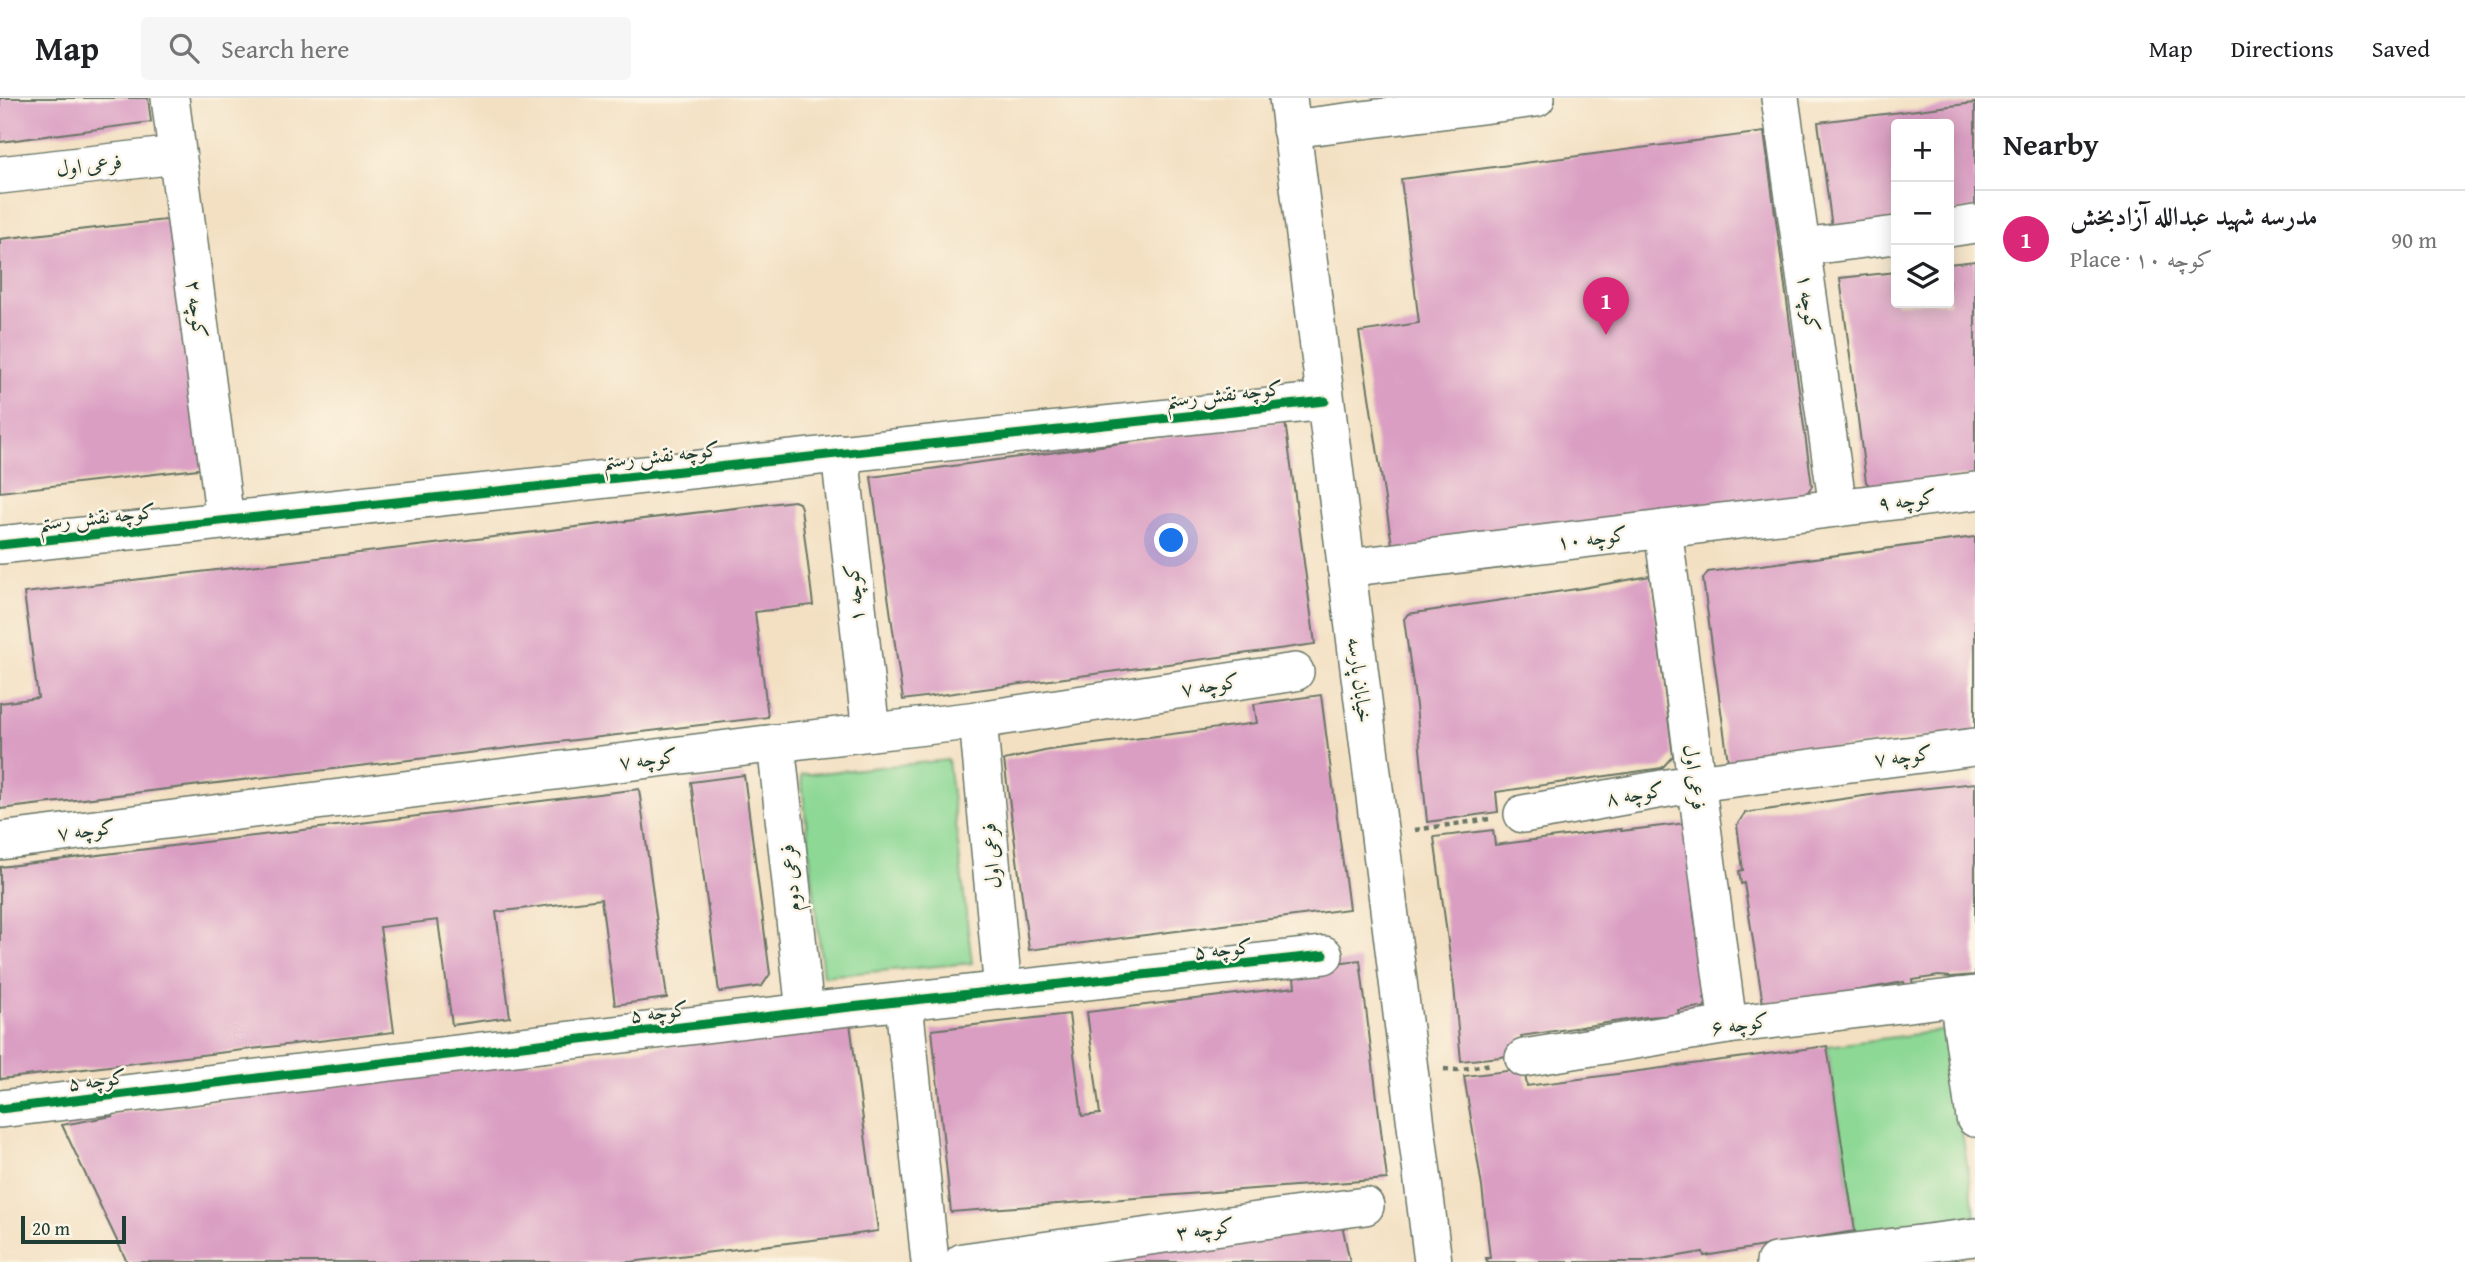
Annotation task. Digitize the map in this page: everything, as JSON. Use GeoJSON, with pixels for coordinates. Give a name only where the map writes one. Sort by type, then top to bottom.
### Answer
{"type":"FeatureCollection","features":[{"type":"Feature","properties":{"kind":"street","name":"کوچه ۲"},"geometry":{"type":"LineString","coordinates":[[170,98],[225,520]]}},
{"type":"Feature","properties":{"kind":"street"},"geometry":{"type":"LineString","coordinates":[[1290,113],[1536,98]]}},
{"type":"Feature","properties":{"kind":"street","name":"کوچه ۱"},"geometry":{"type":"LineString","coordinates":[[1780,98],[1838,508]]}},
{"type":"Feature","properties":{"kind":"street","name":"خیابان پارسه"},"geometry":{"type":"LineString","coordinates":[[1290,113],[1433,1262]]}},
{"type":"Feature","properties":{"kind":"street","name":"فرعی اول"},"geometry":{"type":"LineString","coordinates":[[0,175],[177,155]]}},
{"type":"Feature","properties":{"kind":"street"},"geometry":{"type":"LineString","coordinates":[[1954,227],[1975,224]]}},
{"type":"Feature","properties":{"kind":"street"},"geometry":{"type":"LineString","coordinates":[[1802,247],[1891,235]]}},
{"type":"Feature","properties":{"kind":"street","name":"کوچه نقش رستم"},"geometry":{"type":"LineString","coordinates":[[0,545],[1325,401]]}},
{"type":"Feature","properties":{"kind":"street","name":"کوچه ۱"},"geometry":{"type":"LineString","coordinates":[[840,453],[871,732]]}},
{"type":"Feature","properties":{"kind":"street","name":"کوچه ۹"},"geometry":{"type":"LineString","coordinates":[[1838,508],[1975,491]]}},
{"type":"Feature","properties":{"kind":"street","name":"کوچه ۱۰"},"geometry":{"type":"LineString","coordinates":[[1346,568],[1838,508]]}},
{"type":"Feature","properties":{"kind":"street","name":"فرعی اول"},"geometry":{"type":"LineString","coordinates":[[1663,529],[1728,1025]]}},
{"type":"Feature","properties":{"kind":"street","name":"کوچه ۷"},"geometry":{"type":"LineString","coordinates":[[0,841],[978,720],[1296,672]]}},
{"type":"Feature","properties":{"kind":"street","name":"فرعی اول"},"geometry":{"type":"LineString","coordinates":[[978,720],[1003,991]]}},
{"type":"Feature","properties":{"kind":"street","name":"فرعی دوم"},"geometry":{"type":"LineString","coordinates":[[776,743],[805,1012]]}},
{"type":"Feature","properties":{"kind":"street","name":"کوچه ۷"},"geometry":{"type":"LineString","coordinates":[[1831,766],[1975,747]]}},
{"type":"Feature","properties":{"kind":"street","name":"کوچه ۸"},"geometry":{"type":"LineString","coordinates":[[1523,814],[1696,783],[1831,766]]}},
{"type":"Feature","properties":{"kind":"street","name":"کوچه ۵"},"geometry":{"type":"LineString","coordinates":[[0,1109],[805,1012],[1324,955]]}},
{"type":"Feature","properties":{"kind":"street"},"geometry":{"type":"LineString","coordinates":[[1966,996],[1975,1118]]}},
{"type":"Feature","properties":{"kind":"street","name":"کوچه ۶"},"geometry":{"type":"LineString","coordinates":[[1524,1058],[1728,1025],[1966,996]]}},
{"type":"Feature","properties":{"kind":"street"},"geometry":{"type":"LineString","coordinates":[[904,1003],[930,1262]]}},
{"type":"Feature","properties":{"kind":"street","name":"کوچه ۳"},"geometry":{"type":"LineString","coordinates":[[962,1262],[1030,1258],[1365,1206]]}},
{"type":"Feature","properties":{"kind":"street"},"geometry":{"type":"LineString","coordinates":[[1775,1262],[1975,1237]]}},
{"type":"Feature","properties":{"kind":"path"},"geometry":{"type":"LineString","coordinates":[[1379,828],[1422,830],[1523,814]]}},
{"type":"Feature","properties":{"kind":"path"},"geometry":{"type":"LineString","coordinates":[[1409,1064],[1457,1070],[1524,1058]]}},
{"type":"Feature","properties":{"kind":"green space"},"geometry":{"type":"Polygon","coordinates":[[[948,760],[972,963],[823,976],[801,775],[948,760]]]}},
{"type":"Feature","properties":{"kind":"green space"},"geometry":{"type":"Polygon","coordinates":[[[1946,1030],[1975,1216],[1855,1231],[1827,1046],[1946,1030]]]}},
{"type":"Feature","properties":{"kind":"building"},"geometry":{"type":"Polygon","coordinates":[[[0,98],[148,98],[151,122],[0,142],[0,98]]]}},
{"type":"Feature","properties":{"kind":"building"},"geometry":{"type":"Polygon","coordinates":[[[1975,103],[1975,208],[1954,211],[1954,119],[1891,119],[1891,221],[1832,228],[1818,122],[1975,103]]]}},
{"type":"Feature","properties":{"kind":"building"},"geometry":{"type":"Polygon","coordinates":[[[1764,132],[1812,486],[1805,496],[1393,551],[1359,332],[1419,323],[1401,179],[1764,132]]]}},
{"type":"Feature","properties":{"kind":"building"},"geometry":{"type":"Polygon","coordinates":[[[165,220],[178,229],[206,468],[0,492],[0,239],[165,220]]]}},
{"type":"Feature","properties":{"kind":"building"},"geometry":{"type":"Polygon","coordinates":[[[1975,261],[1975,475],[1871,487],[1866,482],[1840,278],[1891,273],[1891,308],[1954,308],[1954,263],[1975,261]]]}},
{"type":"Feature","properties":{"kind":"building"},"geometry":{"type":"Polygon","coordinates":[[[1285,421],[1315,644],[903,700],[871,477],[1285,421]]]}},
{"type":"Feature","properties":{"kind":"building"},"geometry":{"type":"Polygon","coordinates":[[[794,501],[799,503],[801,508],[813,605],[755,612],[768,717],[0,809],[0,703],[38,698],[24,593],[794,501]]]}},
{"type":"Feature","properties":{"kind":"building"},"geometry":{"type":"Polygon","coordinates":[[[1975,537],[1975,731],[1728,762],[1703,579],[1708,572],[1975,537]]]}},
{"type":"Feature","properties":{"kind":"building"},"geometry":{"type":"Polygon","coordinates":[[[1650,576],[1673,756],[1662,768],[1496,792],[1498,812],[1427,822],[1416,706],[1404,619],[1408,614],[1650,576]]]}},
{"type":"Feature","properties":{"kind":"building"},"geometry":{"type":"Polygon","coordinates":[[[1321,695],[1349,909],[1029,950],[1004,760],[1049,750],[1257,723],[1254,704],[1321,695]]]}},
{"type":"Feature","properties":{"kind":"building"},"geometry":{"type":"Polygon","coordinates":[[[744,775],[770,974],[762,986],[719,992],[691,782],[744,775]]]}},
{"type":"Feature","properties":{"kind":"building"},"geometry":{"type":"Polygon","coordinates":[[[1975,783],[1975,975],[1939,976],[1912,980],[1913,984],[1905,985],[1904,982],[1763,1004],[1744,883],[1741,884],[1739,871],[1743,870],[1737,825],[1745,813],[1975,783]]]}},
{"type":"Feature","properties":{"kind":"building"},"geometry":{"type":"Polygon","coordinates":[[[639,789],[667,998],[615,1005],[601,899],[496,912],[510,1017],[452,1025],[438,920],[380,927],[394,1032],[0,1079],[0,867],[639,789]]]}},
{"type":"Feature","properties":{"kind":"building"},"geometry":{"type":"Polygon","coordinates":[[[1686,823],[1694,915],[1707,996],[1704,998],[1707,1002],[1703,1009],[1700,1007],[1678,1010],[1679,1015],[1646,1017],[1521,1036],[1525,1051],[1501,1057],[1461,1061],[1434,837],[1493,830],[1495,845],[1686,823]]]}},
{"type":"Feature","properties":{"kind":"building"},"geometry":{"type":"Polygon","coordinates":[[[1360,960],[1387,1179],[951,1212],[932,1030],[1069,1014],[1082,1116],[1100,1114],[1087,1012],[1295,987],[1293,968],[1360,960]]]}},
{"type":"Feature","properties":{"kind":"building"},"geometry":{"type":"Polygon","coordinates":[[[850,1023],[878,1231],[837,1237],[630,1262],[127,1262],[62,1125],[113,1116],[112,1114],[850,1023]]]}},
{"type":"Feature","properties":{"kind":"building"},"geometry":{"type":"Polygon","coordinates":[[[1827,1046],[1855,1231],[1704,1256],[1703,1252],[1643,1262],[1487,1262],[1486,1258],[1490,1258],[1482,1187],[1464,1076],[1524,1069],[1527,1086],[1827,1046]]]}},
{"type":"Feature","properties":{"kind":"building"},"geometry":{"type":"Polygon","coordinates":[[[1341,1220],[1350,1262],[1057,1262],[1341,1220]]]}},
{"type":"Feature","properties":{"kind":"cycle path"},"geometry":{"type":"LineString","coordinates":[[0,545],[1325,401]]}},
{"type":"Feature","properties":{"kind":"cycle path"},"geometry":{"type":"LineString","coordinates":[[0,1109],[805,1012],[1324,955]]}},
{"type":"Feature","properties":{"kind":"place","name":"مدرسه شهید عبدالله آزادبخش"},"geometry":{"type":"Point","coordinates":[1606,335]}}]}
